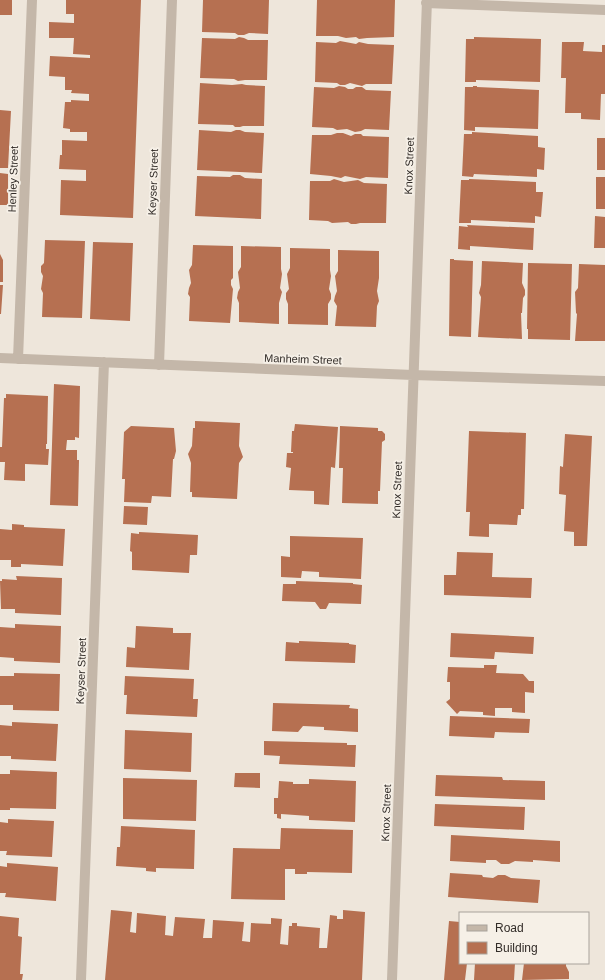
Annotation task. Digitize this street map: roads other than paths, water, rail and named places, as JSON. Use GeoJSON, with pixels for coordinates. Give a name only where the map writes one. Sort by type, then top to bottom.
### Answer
{"type":"FeatureCollection","features":[{"type":"Feature","properties":{"kind":"street","name":"Henley Street"},"geometry":{"type":"LineString","coordinates":[[18,359],[32,0]]}},
{"type":"Feature","properties":{"kind":"street","name":"Keyser Street"},"geometry":{"type":"LineString","coordinates":[[159,365],[172,0]]}},
{"type":"Feature","properties":{"kind":"street"},"geometry":{"type":"LineString","coordinates":[[426,2],[605,10]]}},
{"type":"Feature","properties":{"kind":"street","name":"Knox Street"},"geometry":{"type":"LineString","coordinates":[[392,980],[426,2]]}},
{"type":"Feature","properties":{"kind":"street","name":"Manheim Street"},"geometry":{"type":"LineString","coordinates":[[0,358],[413,375],[605,381]]}},
{"type":"Feature","properties":{"kind":"street","name":"Keyser Street"},"geometry":{"type":"LineString","coordinates":[[81,980],[104,362]]}}]}
